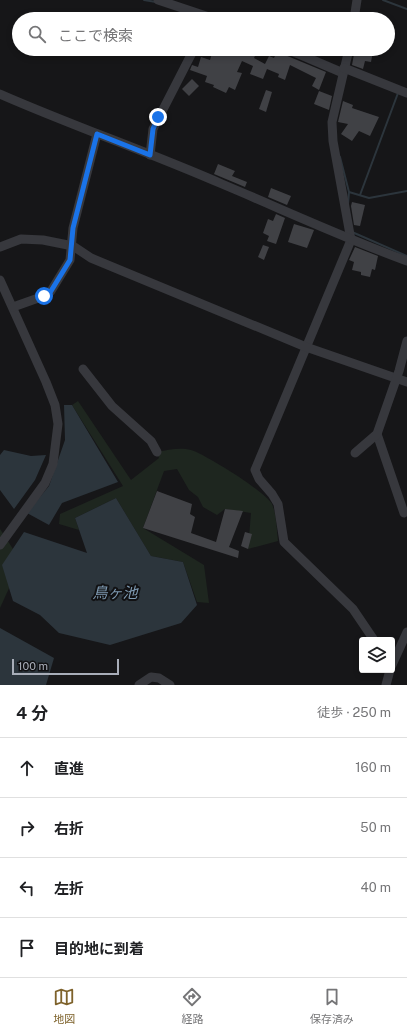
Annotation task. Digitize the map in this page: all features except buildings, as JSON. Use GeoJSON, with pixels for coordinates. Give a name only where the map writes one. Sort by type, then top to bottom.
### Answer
{"type":"FeatureCollection","features":[{"type":"Feature","properties":{"kind":"street"},"geometry":{"type":"LineString","coordinates":[[158,0],[194,12]]}},
{"type":"Feature","properties":{"kind":"street"},"geometry":{"type":"LineString","coordinates":[[355,12],[357,0]]}},
{"type":"Feature","properties":{"kind":"street"},"geometry":{"type":"LineString","coordinates":[[150,155],[153,129],[190,56]]}},
{"type":"Feature","properties":{"kind":"street"},"geometry":{"type":"LineString","coordinates":[[305,56],[407,93]]}},
{"type":"Feature","properties":{"kind":"street"},"geometry":{"type":"LineString","coordinates":[[347,56],[334,112],[332,128],[351,240],[255,470],[259,479],[272,494],[278,504],[284,542],[352,609],[372,637]]}},
{"type":"Feature","properties":{"kind":"street"},"geometry":{"type":"LineString","coordinates":[[0,94],[222,183],[351,240],[407,261]]}},
{"type":"Feature","properties":{"kind":"street"},"geometry":{"type":"LineString","coordinates":[[13,307],[44,296],[51,291],[70,260],[73,246],[73,228],[97,134]]}},
{"type":"Feature","properties":{"kind":"street"},"geometry":{"type":"LineString","coordinates":[[0,247],[21,240],[44,240],[73,246],[91,258],[306,347],[407,382]]}},
{"type":"Feature","properties":{"kind":"street"},"geometry":{"type":"LineString","coordinates":[[0,280],[46,382],[55,405],[58,424],[53,464],[44,483],[1,542]]}},
{"type":"Feature","properties":{"kind":"street"},"geometry":{"type":"LineString","coordinates":[[355,453],[377,434],[407,341]]}},
{"type":"Feature","properties":{"kind":"street"},"geometry":{"type":"LineString","coordinates":[[83,369],[112,406],[151,441],[157,452]]}},
{"type":"Feature","properties":{"kind":"street"},"geometry":{"type":"LineString","coordinates":[[377,434],[404,513]]}},
{"type":"Feature","properties":{"kind":"street"},"geometry":{"type":"LineString","coordinates":[[395,658],[407,632]]}},
{"type":"Feature","properties":{"kind":"street"},"geometry":{"type":"LineString","coordinates":[[386,685],[389,673]]}},
{"type":"Feature","properties":{"kind":"street"},"geometry":{"type":"LineString","coordinates":[[139,685],[152,677],[159,678],[170,685]]}},
{"type":"Feature","properties":{"kind":"shaded area"},"geometry":{"type":"Polygon","coordinates":[[[78,401],[131,480],[159,458],[157,452],[174,449],[191,450],[209,458],[259,491],[267,498],[272,504],[278,541],[248,549],[251,513],[225,509],[217,515],[203,507],[198,497],[189,490],[177,469],[164,471],[143,528],[204,565],[209,603],[197,602],[183,562],[151,556],[116,498],[75,518],[79,530],[59,524],[60,514],[123,486],[72,405],[78,401]]]}},
{"type":"Feature","properties":{"kind":"shaded area"},"geometry":{"type":"Polygon","coordinates":[[[0,529],[13,549],[10,586],[0,608],[0,529]]]}},
{"type":"Feature","properties":{"kind":"water"},"geometry":{"type":"Polygon","coordinates":[[[64,405],[72,405],[118,482],[62,503],[49,525],[27,513],[49,486],[65,440],[64,405]]]}},
{"type":"Feature","properties":{"kind":"water"},"geometry":{"type":"Polygon","coordinates":[[[4,450],[31,456],[46,455],[35,480],[14,509],[0,490],[0,455],[4,450]]]}},
{"type":"Feature","properties":{"kind":"water","name":"鳥ヶ池"},"geometry":{"type":"Polygon","coordinates":[[[116,498],[151,556],[183,562],[197,605],[181,623],[110,645],[59,633],[40,615],[13,601],[2,565],[24,532],[87,553],[75,518],[116,498]]]}},
{"type":"Feature","properties":{"kind":"water"},"geometry":{"type":"Polygon","coordinates":[[[0,628],[54,658],[46,685],[0,685],[0,628]]]}},
{"type":"Feature","properties":{"kind":"waterway"},"geometry":{"type":"LineString","coordinates":[[144,0],[156,2]]}},
{"type":"Feature","properties":{"kind":"waterway"},"geometry":{"type":"LineString","coordinates":[[383,0],[407,9]]}},
{"type":"Feature","properties":{"kind":"waterway"},"geometry":{"type":"LineString","coordinates":[[360,195],[398,93]]}},
{"type":"Feature","properties":{"kind":"waterway"},"geometry":{"type":"LineString","coordinates":[[340,157],[349,192],[348,204]]}},
{"type":"Feature","properties":{"kind":"waterway"},"geometry":{"type":"LineString","coordinates":[[349,192],[369,198],[407,191]]}},
{"type":"Feature","properties":{"kind":"waterway"},"geometry":{"type":"LineString","coordinates":[[352,232],[407,256]]}},
{"type":"Feature","properties":{"kind":"route"},"geometry":{"type":"LineString","coordinates":[[44,296],[51,291],[70,260],[73,246],[73,228],[97,134],[150,155],[153,129],[158,117]]}}]}
